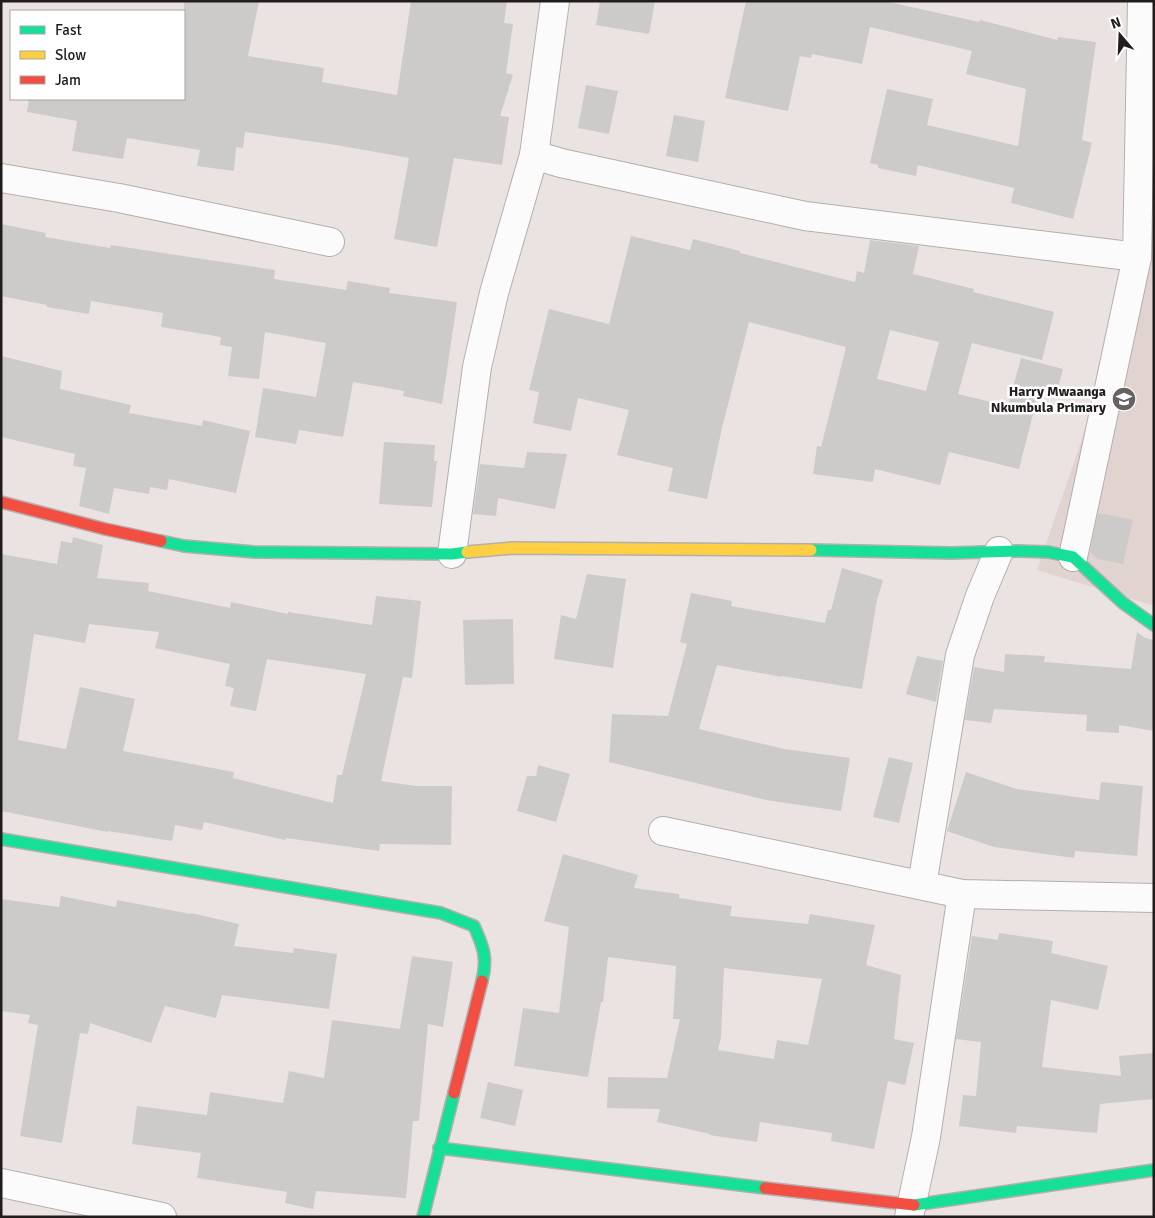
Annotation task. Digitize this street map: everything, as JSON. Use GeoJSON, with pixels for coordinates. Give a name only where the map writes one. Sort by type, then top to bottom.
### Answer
{"type":"FeatureCollection","features":[{"type":"Feature","properties":{"kind":"street"},"geometry":{"type":"LineString","coordinates":[[452,554],[477,366],[494,293],[534,155],[555,1]]}},
{"type":"Feature","properties":{"kind":"street"},"geometry":{"type":"LineString","coordinates":[[1073,558],[1137,256],[1142,1]]}},
{"type":"Feature","properties":{"kind":"street"},"geometry":{"type":"LineString","coordinates":[[534,155],[570,165],[805,216],[1137,256]]}},
{"type":"Feature","properties":{"kind":"street"},"geometry":{"type":"LineString","coordinates":[[1,178],[119,198],[330,242]]}},
{"type":"Feature","properties":{"kind":"street"},"geometry":{"type":"LineString","coordinates":[[1,502],[104,529],[184,546],[254,552],[452,554],[512,548],[765,549],[951,553],[999,551],[1048,552],[1073,558],[1122,603],[1154,625]]}},
{"type":"Feature","properties":{"kind":"street"},"geometry":{"type":"LineString","coordinates":[[922,885],[960,655],[980,596],[999,551]]}},
{"type":"Feature","properties":{"kind":"street"},"geometry":{"type":"LineString","coordinates":[[663,830],[962,894],[1154,898]]}},
{"type":"Feature","properties":{"kind":"street"},"geometry":{"type":"LineString","coordinates":[[1,839],[441,913],[474,926],[483,946],[486,966],[423,1217]]}},
{"type":"Feature","properties":{"kind":"street"},"geometry":{"type":"LineString","coordinates":[[909,1212],[926,1138],[962,894]]}},
{"type":"Feature","properties":{"kind":"street"},"geometry":{"type":"LineString","coordinates":[[439,1148],[909,1212],[1154,1170]]}},
{"type":"Feature","properties":{"kind":"street"},"geometry":{"type":"LineString","coordinates":[[1,1183],[162,1217]]}},
{"type":"Feature","properties":{"kind":"shaded area","name":"Harry Mwaanga Nkumbula Primary"},"geometry":{"type":"Polygon","coordinates":[[[1154,229],[1154,606],[1037,570],[1154,229]]]}},
{"type":"Feature","properties":{"kind":"building"},"geometry":{"type":"Polygon","coordinates":[[[184,1],[259,1],[248,56],[324,68],[322,82],[397,95],[411,1],[507,1],[504,23],[513,24],[506,73],[513,75],[500,116],[509,117],[502,165],[454,158],[437,247],[394,239],[409,158],[245,132],[243,148],[236,147],[234,171],[197,166],[200,150],[127,138],[123,159],[72,151],[77,121],[27,112],[29,100],[185,100],[184,1]]]}},
{"type":"Feature","properties":{"kind":"building"},"geometry":{"type":"Polygon","coordinates":[[[600,1],[655,1],[649,34],[596,25],[600,1]]]}},
{"type":"Feature","properties":{"kind":"building"},"geometry":{"type":"Polygon","coordinates":[[[746,1],[884,1],[979,22],[980,20],[1057,40],[1058,37],[1096,42],[1082,140],[1092,143],[1073,219],[1011,203],[1014,188],[918,165],[916,176],[878,168],[878,165],[870,163],[887,89],[933,99],[927,125],[1018,146],[1026,89],[966,74],[972,51],[870,27],[862,64],[812,54],[811,58],[800,56],[788,111],[725,98],[746,1]]]}},
{"type":"Feature","properties":{"kind":"building"},"geometry":{"type":"Polygon","coordinates":[[[586,85],[618,91],[609,134],[578,128],[586,85]]]}},
{"type":"Feature","properties":{"kind":"building"},"geometry":{"type":"Polygon","coordinates":[[[674,115],[705,121],[698,162],[666,156],[674,115]]]}},
{"type":"Feature","properties":{"kind":"building"},"geometry":{"type":"Polygon","coordinates":[[[1,224],[46,233],[45,237],[110,248],[111,245],[275,270],[274,279],[346,290],[348,281],[390,288],[389,293],[457,302],[442,404],[403,396],[404,391],[353,382],[343,437],[299,430],[296,444],[255,437],[263,388],[316,397],[326,343],[265,332],[259,379],[228,376],[232,347],[220,345],[221,337],[161,327],[163,313],[91,301],[89,314],[47,307],[47,305],[1,296],[1,224]]]}},
{"type":"Feature","properties":{"kind":"building"},"geometry":{"type":"Polygon","coordinates":[[[631,236],[690,250],[693,239],[855,282],[857,271],[864,273],[870,240],[919,246],[913,274],[974,289],[973,292],[1054,312],[1042,360],[972,343],[958,394],[1008,406],[1021,358],[1063,369],[1056,395],[1039,391],[1019,469],[949,452],[940,485],[875,469],[873,482],[813,474],[817,446],[821,447],[846,347],[749,322],[722,428],[707,499],[668,491],[673,468],[617,455],[629,410],[578,398],[571,431],[533,423],[539,392],[529,390],[549,309],[609,324],[631,236]],[[890,330],[877,379],[926,391],[939,342],[890,330]]]}},
{"type":"Feature","properties":{"kind":"building"},"geometry":{"type":"Polygon","coordinates":[[[1,356],[62,371],[60,389],[131,405],[129,413],[202,426],[203,420],[250,431],[236,493],[169,479],[167,490],[150,487],[149,494],[114,488],[109,514],[79,506],[86,468],[73,466],[75,454],[1,437],[1,356]]]}},
{"type":"Feature","properties":{"kind":"building"},"geometry":{"type":"Polygon","coordinates":[[[384,442],[435,445],[434,461],[437,461],[432,507],[379,504],[384,442]]]}},
{"type":"Feature","properties":{"kind":"building"},"geometry":{"type":"Polygon","coordinates":[[[527,452],[567,454],[555,509],[498,498],[496,516],[473,514],[480,464],[524,468],[527,452]]]}},
{"type":"Feature","properties":{"kind":"building"},"geometry":{"type":"Polygon","coordinates":[[[1098,513],[1133,520],[1123,564],[1098,559],[1090,552],[1098,513]]]}},
{"type":"Feature","properties":{"kind":"building"},"geometry":{"type":"Polygon","coordinates":[[[73,537],[103,545],[97,578],[149,583],[148,591],[230,608],[231,602],[288,614],[288,612],[372,625],[376,596],[421,601],[412,678],[403,677],[381,781],[416,786],[452,786],[451,845],[380,844],[379,851],[286,838],[285,840],[204,822],[202,830],[175,825],[172,841],[108,832],[1,811],[1,554],[57,564],[61,541],[72,543],[73,537]],[[89,624],[85,643],[34,634],[18,740],[66,749],[80,687],[135,699],[123,751],[234,772],[233,778],[333,803],[337,775],[342,775],[366,674],[267,659],[256,711],[230,706],[234,688],[225,686],[230,664],[155,648],[159,632],[89,624]]]}},
{"type":"Feature","properties":{"kind":"building"},"geometry":{"type":"Polygon","coordinates":[[[842,568],[883,580],[877,600],[862,689],[717,665],[699,729],[784,749],[850,758],[841,811],[766,800],[609,762],[612,714],[668,716],[687,644],[680,642],[691,593],[732,601],[731,606],[825,623],[828,610],[831,610],[842,568]]]}},
{"type":"Feature","properties":{"kind":"building"},"geometry":{"type":"Polygon","coordinates":[[[587,574],[626,579],[613,668],[554,659],[561,615],[576,619],[587,574]]]}},
{"type":"Feature","properties":{"kind":"building"},"geometry":{"type":"Polygon","coordinates":[[[513,619],[514,684],[465,685],[463,620],[513,619]]]}},
{"type":"Feature","properties":{"kind":"building"},"geometry":{"type":"Polygon","coordinates":[[[1137,632],[1145,638],[1154,640],[1154,731],[1119,725],[1119,733],[1086,731],[1087,715],[994,709],[991,723],[965,720],[974,667],[1004,672],[1005,654],[1045,656],[1044,662],[1131,669],[1137,632]]]}},
{"type":"Feature","properties":{"kind":"building"},"geometry":{"type":"Polygon","coordinates":[[[917,656],[943,661],[936,702],[906,694],[917,656]]]}},
{"type":"Feature","properties":{"kind":"building"},"geometry":{"type":"Polygon","coordinates":[[[889,757],[913,763],[899,823],[873,817],[889,757]]]}},
{"type":"Feature","properties":{"kind":"building"},"geometry":{"type":"Polygon","coordinates":[[[538,765],[570,774],[556,822],[517,811],[527,776],[536,776],[538,765]]]}},
{"type":"Feature","properties":{"kind":"building"},"geometry":{"type":"Polygon","coordinates":[[[966,772],[1017,789],[1099,800],[1101,782],[1143,786],[1137,856],[1075,851],[1074,858],[994,847],[947,831],[966,772]]]}},
{"type":"Feature","properties":{"kind":"building"},"geometry":{"type":"Polygon","coordinates":[[[563,854],[638,875],[634,888],[679,894],[679,898],[732,906],[730,916],[808,924],[810,914],[875,925],[866,965],[901,975],[894,1039],[914,1043],[905,1085],[888,1081],[874,1149],[831,1141],[832,1133],[760,1122],[757,1142],[709,1135],[657,1122],[660,1109],[607,1108],[608,1077],[667,1078],[680,1019],[673,1019],[676,966],[608,957],[603,1002],[601,1002],[588,1077],[514,1066],[523,1008],[559,1013],[569,927],[544,921],[563,854]],[[724,968],[721,1037],[718,1050],[774,1059],[777,1040],[808,1045],[822,979],[724,968]]]}},
{"type":"Feature","properties":{"kind":"building"},"geometry":{"type":"Polygon","coordinates":[[[61,896],[116,907],[117,900],[191,913],[239,924],[234,946],[293,953],[294,948],[337,954],[329,1009],[222,995],[216,1018],[165,1006],[151,1043],[90,1023],[88,1034],[80,1033],[62,1143],[20,1136],[38,1025],[28,1023],[30,1015],[1,1011],[1,899],[59,907],[61,896]]]}},
{"type":"Feature","properties":{"kind":"building"},"geometry":{"type":"Polygon","coordinates":[[[999,933],[1053,941],[1051,953],[1108,966],[1098,1010],[1051,1000],[1042,1067],[1121,1076],[1119,1056],[1154,1053],[1154,1099],[1100,1104],[1097,1133],[1017,1126],[1016,1133],[959,1126],[963,1095],[976,1096],[981,1042],[956,1039],[972,936],[998,940],[999,933]]]}},
{"type":"Feature","properties":{"kind":"building"},"geometry":{"type":"Polygon","coordinates":[[[412,956],[453,962],[443,1027],[428,1024],[419,1121],[413,1121],[406,1198],[316,1191],[313,1209],[285,1203],[287,1192],[197,1178],[201,1153],[132,1144],[137,1106],[207,1115],[210,1092],[283,1103],[289,1071],[324,1078],[332,1020],[400,1029],[412,956]]]}},
{"type":"Feature","properties":{"kind":"building"},"geometry":{"type":"Polygon","coordinates":[[[488,1082],[523,1090],[515,1126],[480,1118],[488,1082]]]}},
{"type":"Feature","properties":{"kind":"traffic: fast"},"geometry":{"type":"LineString","coordinates":[[161,541],[184,546],[254,552],[452,554],[467,552]]}},
{"type":"Feature","properties":{"kind":"traffic: fast"},"geometry":{"type":"LineString","coordinates":[[811,550],[951,553],[1018,551],[1048,552],[1073,557],[1123,603],[1154,625]]}},
{"type":"Feature","properties":{"kind":"traffic: fast"},"geometry":{"type":"LineString","coordinates":[[1,839],[441,913],[474,926],[484,952],[485,966],[482,981]]}},
{"type":"Feature","properties":{"kind":"traffic: fast"},"geometry":{"type":"LineString","coordinates":[[423,1217],[454,1093]]}},
{"type":"Feature","properties":{"kind":"traffic: fast"},"geometry":{"type":"LineString","coordinates":[[439,1148],[765,1188]]}},
{"type":"Feature","properties":{"kind":"traffic: fast"},"geometry":{"type":"LineString","coordinates":[[914,1205],[1154,1170]]}},
{"type":"Feature","properties":{"kind":"traffic: slow"},"geometry":{"type":"LineString","coordinates":[[467,552],[512,548],[811,550]]}},
{"type":"Feature","properties":{"kind":"traffic: jam"},"geometry":{"type":"LineString","coordinates":[[1,502],[105,529],[161,541]]}},
{"type":"Feature","properties":{"kind":"traffic: jam"},"geometry":{"type":"LineString","coordinates":[[454,1093],[482,981]]}},
{"type":"Feature","properties":{"kind":"traffic: jam"},"geometry":{"type":"LineString","coordinates":[[765,1188],[914,1205]]}},
{"type":"Feature","properties":{"kind":"place","name":"Harry Mwaanga Nkumbula Primary"},"geometry":{"type":"Point","coordinates":[1124,399]}}]}
